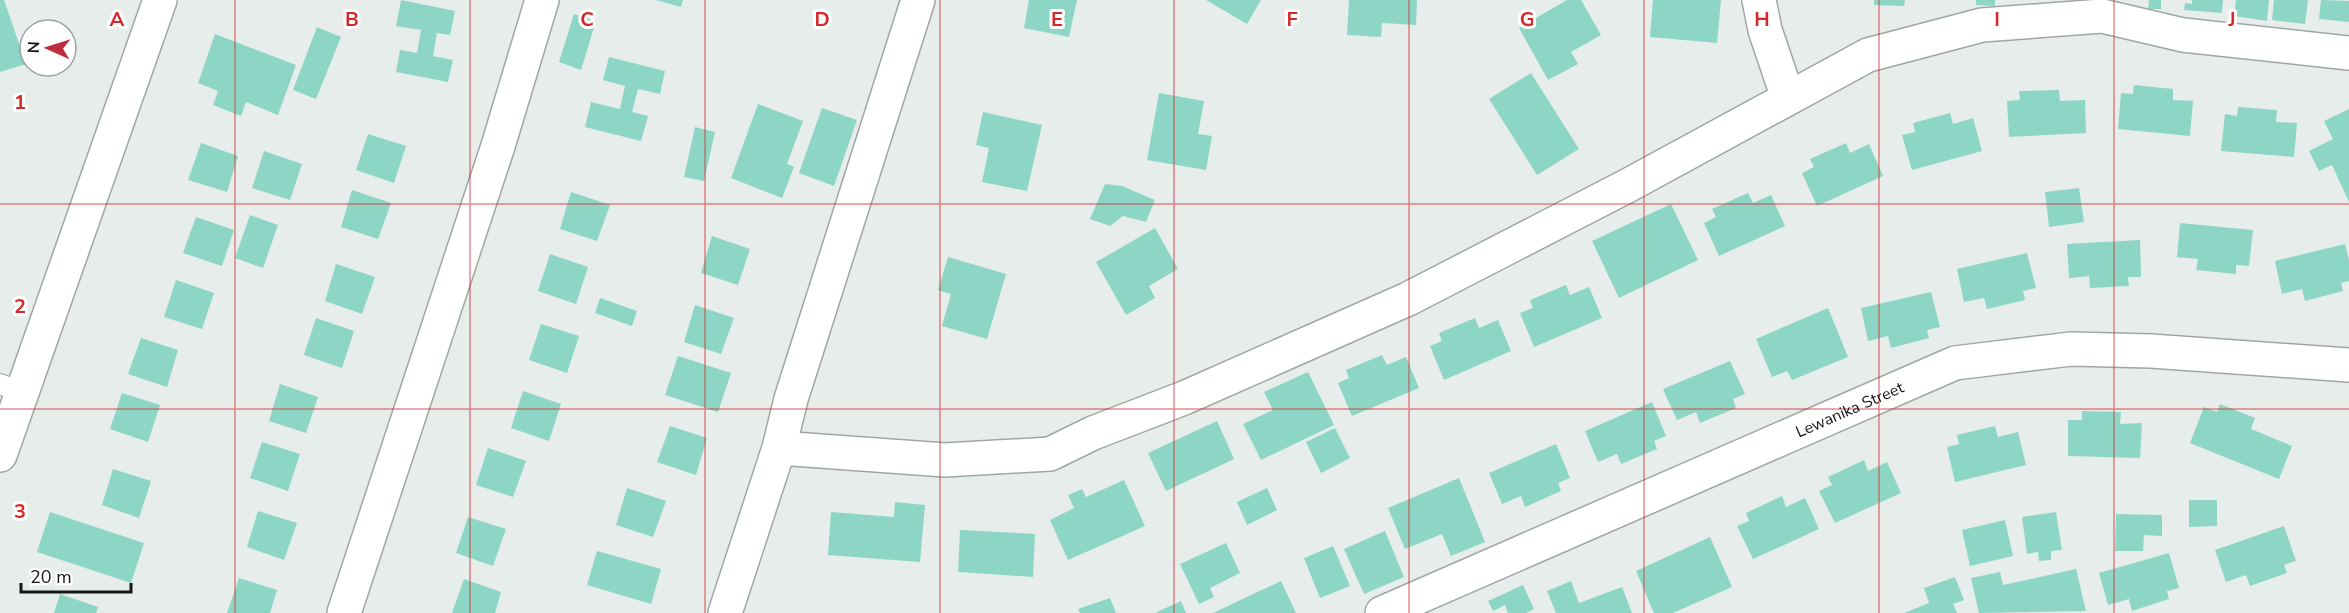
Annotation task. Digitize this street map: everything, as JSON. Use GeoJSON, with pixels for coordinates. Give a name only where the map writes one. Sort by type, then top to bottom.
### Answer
{"type":"FeatureCollection","features":[{"type":"Feature","properties":{"kind":"street"},"geometry":{"type":"LineString","coordinates":[[0,455],[11,388],[160,0]]}},
{"type":"Feature","properties":{"kind":"street"},"geometry":{"type":"LineString","coordinates":[[344,613],[498,146],[542,0]]}},
{"type":"Feature","properties":{"kind":"street"},"geometry":{"type":"LineString","coordinates":[[725,613],[780,448],[790,399],[918,0]]}},
{"type":"Feature","properties":{"kind":"street"},"geometry":{"type":"LineString","coordinates":[[1759,0],[1765,30],[1788,98]]}},
{"type":"Feature","properties":{"kind":"street"},"geometry":{"type":"LineString","coordinates":[[780,448],[945,460],[1050,454],[1094,433],[1184,398],[1408,299],[1627,186],[1868,55],[1982,25],[2101,8],[2183,35],[2349,53]]}},
{"type":"Feature","properties":{"kind":"street","name":"Lewanika Street"},"geometry":{"type":"LineString","coordinates":[[1382,613],[1955,363],[2072,349],[2151,351],[2349,365]]}},
{"type":"Feature","properties":{"kind":"building"},"geometry":{"type":"Polygon","coordinates":[[[0,0],[4,0],[18,41],[18,66],[0,72],[0,0]]]}},
{"type":"Feature","properties":{"kind":"building"},"geometry":{"type":"Polygon","coordinates":[[[401,0],[455,11],[450,35],[437,33],[433,56],[453,60],[448,82],[396,72],[400,50],[417,53],[421,30],[396,26],[401,0]]]}},
{"type":"Feature","properties":{"kind":"building"},"geometry":{"type":"Polygon","coordinates":[[[656,0],[683,0],[681,7],[656,0]]]}},
{"type":"Feature","properties":{"kind":"building"},"geometry":{"type":"Polygon","coordinates":[[[1029,0],[1077,0],[1069,37],[1024,28],[1029,0]]]}},
{"type":"Feature","properties":{"kind":"building"},"geometry":{"type":"Polygon","coordinates":[[[1206,0],[1261,0],[1247,24],[1206,0]]]}},
{"type":"Feature","properties":{"kind":"building"},"geometry":{"type":"Polygon","coordinates":[[[1349,0],[1417,0],[1416,25],[1382,23],[1381,37],[1347,35],[1349,0]]]}},
{"type":"Feature","properties":{"kind":"building"},"geometry":{"type":"Polygon","coordinates":[[[1567,0],[1581,0],[1601,35],[1571,52],[1578,64],[1548,80],[1519,28],[1567,0]]]}},
{"type":"Feature","properties":{"kind":"building"},"geometry":{"type":"Polygon","coordinates":[[[1653,0],[1721,0],[1717,43],[1650,37],[1653,0]]]}},
{"type":"Feature","properties":{"kind":"building"},"geometry":{"type":"Polygon","coordinates":[[[1874,0],[1905,0],[1904,6],[1874,5],[1874,0]]]}},
{"type":"Feature","properties":{"kind":"building"},"geometry":{"type":"Polygon","coordinates":[[[1976,0],[1995,0],[1995,6],[1976,5],[1976,0]]]}},
{"type":"Feature","properties":{"kind":"building"},"geometry":{"type":"Polygon","coordinates":[[[2149,0],[2161,0],[2161,9],[2148,9],[2149,0]]]}},
{"type":"Feature","properties":{"kind":"building"},"geometry":{"type":"Polygon","coordinates":[[[2192,0],[2223,0],[2222,13],[2184,10],[2185,3],[2192,4],[2192,0]]]}},
{"type":"Feature","properties":{"kind":"building"},"geometry":{"type":"Polygon","coordinates":[[[2236,0],[2269,0],[2267,21],[2234,16],[2236,0]]]}},
{"type":"Feature","properties":{"kind":"building"},"geometry":{"type":"Polygon","coordinates":[[[2274,0],[2308,0],[2305,24],[2272,20],[2274,0]]]}},
{"type":"Feature","properties":{"kind":"building"},"geometry":{"type":"Polygon","coordinates":[[[2321,0],[2349,1],[2349,22],[2319,19],[2321,0]]]}},
{"type":"Feature","properties":{"kind":"building"},"geometry":{"type":"Polygon","coordinates":[[[574,14],[596,21],[581,70],[559,62],[574,14]]]}},
{"type":"Feature","properties":{"kind":"building"},"geometry":{"type":"Polygon","coordinates":[[[317,27],[341,37],[316,99],[293,90],[317,27]]]}},
{"type":"Feature","properties":{"kind":"building"},"geometry":{"type":"Polygon","coordinates":[[[215,34],[296,65],[278,115],[246,102],[241,116],[213,105],[218,91],[198,83],[215,34]]]}},
{"type":"Feature","properties":{"kind":"building"},"geometry":{"type":"Polygon","coordinates":[[[609,57],[665,71],[660,94],[638,89],[632,112],[648,116],[641,141],[585,127],[591,102],[620,109],[625,86],[603,80],[609,57]]]}},
{"type":"Feature","properties":{"kind":"building"},"geometry":{"type":"Polygon","coordinates":[[[1531,73],[1579,149],[1537,175],[1489,99],[1531,73]]]}},
{"type":"Feature","properties":{"kind":"building"},"geometry":{"type":"Polygon","coordinates":[[[2134,85],[2173,89],[2173,100],[2193,101],[2190,136],[2118,129],[2121,93],[2133,94],[2134,85]]]}},
{"type":"Feature","properties":{"kind":"building"},"geometry":{"type":"Polygon","coordinates":[[[2059,90],[2060,101],[2085,100],[2086,133],[2009,137],[2007,101],[2020,100],[2019,91],[2059,90]]]}},
{"type":"Feature","properties":{"kind":"building"},"geometry":{"type":"Polygon","coordinates":[[[1159,93],[1204,101],[1198,134],[1212,136],[1206,170],[1147,160],[1159,93]]]}},
{"type":"Feature","properties":{"kind":"building"},"geometry":{"type":"Polygon","coordinates":[[[758,104],[803,121],[787,164],[794,167],[782,198],[731,178],[758,104]]]}},
{"type":"Feature","properties":{"kind":"building"},"geometry":{"type":"Polygon","coordinates":[[[2238,107],[2277,110],[2276,122],[2297,123],[2294,157],[2221,151],[2225,114],[2237,116],[2238,107]]]}},
{"type":"Feature","properties":{"kind":"building"},"geometry":{"type":"Polygon","coordinates":[[[822,108],[857,120],[834,186],[799,173],[822,108]]]}},
{"type":"Feature","properties":{"kind":"building"},"geometry":{"type":"Polygon","coordinates":[[[2349,109],[2349,202],[2332,165],[2319,171],[2309,151],[2333,139],[2324,121],[2349,109]]]}},
{"type":"Feature","properties":{"kind":"building"},"geometry":{"type":"Polygon","coordinates":[[[983,112],[1042,125],[1027,191],[982,182],[989,148],[976,145],[983,112]]]}},
{"type":"Feature","properties":{"kind":"building"},"geometry":{"type":"Polygon","coordinates":[[[1950,113],[1953,124],[1973,118],[1982,151],[1912,170],[1902,135],[1915,132],[1913,123],[1950,113]]]}},
{"type":"Feature","properties":{"kind":"building"},"geometry":{"type":"Polygon","coordinates":[[[695,127],[715,132],[704,181],[684,177],[695,127]]]}},
{"type":"Feature","properties":{"kind":"building"},"geometry":{"type":"Polygon","coordinates":[[[368,134],[406,146],[394,183],[356,170],[368,134]]]}},
{"type":"Feature","properties":{"kind":"building"},"geometry":{"type":"Polygon","coordinates":[[[201,143],[238,156],[227,192],[188,180],[201,143]]]}},
{"type":"Feature","properties":{"kind":"building"},"geometry":{"type":"Polygon","coordinates":[[[1846,143],[1850,153],[1869,144],[1883,176],[1817,206],[1802,173],[1814,167],[1810,159],[1846,143]]]}},
{"type":"Feature","properties":{"kind":"building"},"geometry":{"type":"Polygon","coordinates":[[[264,151],[302,164],[290,200],[252,188],[264,151]]]}},
{"type":"Feature","properties":{"kind":"building"},"geometry":{"type":"Polygon","coordinates":[[[1105,184],[1122,186],[1155,200],[1146,222],[1123,216],[1110,226],[1090,219],[1105,184]]]}},
{"type":"Feature","properties":{"kind":"building"},"geometry":{"type":"Polygon","coordinates":[[[2079,188],[2084,222],[2049,227],[2045,192],[2079,188]]]}},
{"type":"Feature","properties":{"kind":"building"},"geometry":{"type":"Polygon","coordinates":[[[352,190],[391,203],[378,239],[341,227],[352,190]]]}},
{"type":"Feature","properties":{"kind":"building"},"geometry":{"type":"Polygon","coordinates":[[[571,192],[610,205],[597,241],[560,229],[571,192]]]}},
{"type":"Feature","properties":{"kind":"building"},"geometry":{"type":"Polygon","coordinates":[[[1748,193],[1753,203],[1771,195],[1785,226],[1719,256],[1704,223],[1716,217],[1712,209],[1748,193]]]}},
{"type":"Feature","properties":{"kind":"building"},"geometry":{"type":"Polygon","coordinates":[[[1671,204],[1698,260],[1619,298],[1592,241],[1671,204]]]}},
{"type":"Feature","properties":{"kind":"building"},"geometry":{"type":"Polygon","coordinates":[[[250,215],[278,225],[263,268],[235,258],[250,215]]]}},
{"type":"Feature","properties":{"kind":"building"},"geometry":{"type":"Polygon","coordinates":[[[196,217],[234,230],[222,266],[183,253],[196,217]]]}},
{"type":"Feature","properties":{"kind":"building"},"geometry":{"type":"Polygon","coordinates":[[[2180,223],[2253,230],[2249,266],[2236,265],[2236,274],[2196,270],[2198,259],[2177,257],[2180,223]]]}},
{"type":"Feature","properties":{"kind":"building"},"geometry":{"type":"Polygon","coordinates":[[[1155,228],[1178,269],[1149,286],[1155,298],[1126,315],[1096,262],[1155,228]]]}},
{"type":"Feature","properties":{"kind":"building"},"geometry":{"type":"Polygon","coordinates":[[[712,236],[750,249],[738,285],[701,273],[712,236]]]}},
{"type":"Feature","properties":{"kind":"building"},"geometry":{"type":"Polygon","coordinates":[[[2140,240],[2141,277],[2128,277],[2129,286],[2090,288],[2089,276],[2069,278],[2067,244],[2140,240]]]}},
{"type":"Feature","properties":{"kind":"building"},"geometry":{"type":"Polygon","coordinates":[[[2345,244],[2349,260],[2349,281],[2341,283],[2343,291],[2305,301],[2302,289],[2282,294],[2275,261],[2345,244]]]}},
{"type":"Feature","properties":{"kind":"building"},"geometry":{"type":"Polygon","coordinates":[[[2027,253],[2036,288],[2023,291],[2025,300],[1987,309],[1984,298],[1964,302],[1957,269],[2027,253]]]}},
{"type":"Feature","properties":{"kind":"building"},"geometry":{"type":"Polygon","coordinates":[[[550,254],[588,267],[576,304],[538,291],[550,254]]]}},
{"type":"Feature","properties":{"kind":"building"},"geometry":{"type":"Polygon","coordinates":[[[948,257],[1006,274],[987,339],[942,326],[951,294],[938,290],[948,257]]]}},
{"type":"Feature","properties":{"kind":"building"},"geometry":{"type":"Polygon","coordinates":[[[336,264],[375,277],[362,314],[325,301],[336,264]]]}},
{"type":"Feature","properties":{"kind":"building"},"geometry":{"type":"Polygon","coordinates":[[[176,280],[214,293],[202,329],[164,317],[176,280]]]}},
{"type":"Feature","properties":{"kind":"building"},"geometry":{"type":"Polygon","coordinates":[[[1566,285],[1570,295],[1589,287],[1602,318],[1534,347],[1520,313],[1533,308],[1530,300],[1566,285]]]}},
{"type":"Feature","properties":{"kind":"building"},"geometry":{"type":"Polygon","coordinates":[[[1931,292],[1940,327],[1927,330],[1929,338],[1891,348],[1888,336],[1868,341],[1861,308],[1931,292]]]}},
{"type":"Feature","properties":{"kind":"building"},"geometry":{"type":"Polygon","coordinates":[[[600,298],[637,311],[632,326],[595,313],[600,298]]]}},
{"type":"Feature","properties":{"kind":"building"},"geometry":{"type":"Polygon","coordinates":[[[695,305],[734,318],[721,354],[684,342],[695,305]]]}},
{"type":"Feature","properties":{"kind":"building"},"geometry":{"type":"Polygon","coordinates":[[[1828,308],[1848,357],[1792,380],[1787,371],[1772,377],[1756,339],[1828,308]]]}},
{"type":"Feature","properties":{"kind":"building"},"geometry":{"type":"Polygon","coordinates":[[[316,318],[354,331],[342,368],[304,355],[316,318]]]}},
{"type":"Feature","properties":{"kind":"building"},"geometry":{"type":"Polygon","coordinates":[[[1475,318],[1479,328],[1498,320],[1511,351],[1444,380],[1430,346],[1442,341],[1439,333],[1475,318]]]}},
{"type":"Feature","properties":{"kind":"building"},"geometry":{"type":"Polygon","coordinates":[[[541,324],[579,336],[567,373],[529,360],[541,324]]]}},
{"type":"Feature","properties":{"kind":"building"},"geometry":{"type":"Polygon","coordinates":[[[141,338],[178,350],[167,387],[128,374],[141,338]]]}},
{"type":"Feature","properties":{"kind":"building"},"geometry":{"type":"Polygon","coordinates":[[[1382,355],[1387,365],[1406,357],[1419,388],[1352,416],[1338,383],[1349,378],[1346,370],[1382,355]]]}},
{"type":"Feature","properties":{"kind":"building"},"geometry":{"type":"Polygon","coordinates":[[[678,356],[731,373],[718,412],[665,395],[678,356]]]}},
{"type":"Feature","properties":{"kind":"building"},"geometry":{"type":"Polygon","coordinates":[[[1730,361],[1745,394],[1733,399],[1736,408],[1700,423],[1696,412],[1677,420],[1663,389],[1730,361]]]}},
{"type":"Feature","properties":{"kind":"building"},"geometry":{"type":"Polygon","coordinates":[[[1308,372],[1334,425],[1261,460],[1243,424],[1273,410],[1264,392],[1308,372]]]}},
{"type":"Feature","properties":{"kind":"building"},"geometry":{"type":"Polygon","coordinates":[[[280,384],[318,397],[306,433],[269,421],[280,384]]]}},
{"type":"Feature","properties":{"kind":"building"},"geometry":{"type":"Polygon","coordinates":[[[523,391],[561,404],[549,441],[511,428],[523,391]]]}},
{"type":"Feature","properties":{"kind":"building"},"geometry":{"type":"Polygon","coordinates":[[[122,393],[160,405],[148,442],[110,429],[122,393]]]}},
{"type":"Feature","properties":{"kind":"building"},"geometry":{"type":"Polygon","coordinates":[[[1652,402],[1666,436],[1654,441],[1657,449],[1621,464],[1617,454],[1598,462],[1585,431],[1652,402]]]}},
{"type":"Feature","properties":{"kind":"building"},"geometry":{"type":"Polygon","coordinates":[[[2220,404],[2255,418],[2251,429],[2292,446],[2279,479],[2190,443],[2204,407],[2217,412],[2220,404]]]}},
{"type":"Feature","properties":{"kind":"building"},"geometry":{"type":"Polygon","coordinates":[[[2082,411],[2121,412],[2120,424],[2142,423],[2140,458],[2068,456],[2068,420],[2082,420],[2082,411]]]}},
{"type":"Feature","properties":{"kind":"building"},"geometry":{"type":"Polygon","coordinates":[[[1217,421],[1234,459],[1166,491],[1148,453],[1217,421]]]}},
{"type":"Feature","properties":{"kind":"building"},"geometry":{"type":"Polygon","coordinates":[[[670,426],[707,438],[696,475],[657,462],[670,426]]]}},
{"type":"Feature","properties":{"kind":"building"},"geometry":{"type":"Polygon","coordinates":[[[1995,426],[1998,437],[2018,432],[2026,465],[1955,482],[1947,447],[1959,444],[1957,435],[1995,426]]]}},
{"type":"Feature","properties":{"kind":"building"},"geometry":{"type":"Polygon","coordinates":[[[1335,428],[1350,458],[1321,473],[1306,442],[1335,428]]]}},
{"type":"Feature","properties":{"kind":"building"},"geometry":{"type":"Polygon","coordinates":[[[262,442],[300,454],[288,491],[250,478],[262,442]]]}},
{"type":"Feature","properties":{"kind":"building"},"geometry":{"type":"Polygon","coordinates":[[[1556,444],[1570,478],[1558,483],[1561,491],[1525,507],[1521,496],[1502,504],[1489,473],[1556,444]]]}},
{"type":"Feature","properties":{"kind":"building"},"geometry":{"type":"Polygon","coordinates":[[[488,448],[526,461],[513,497],[476,485],[488,448]]]}},
{"type":"Feature","properties":{"kind":"building"},"geometry":{"type":"Polygon","coordinates":[[[1864,460],[1868,471],[1887,462],[1901,493],[1835,523],[1819,491],[1832,485],[1828,477],[1864,460]]]}},
{"type":"Feature","properties":{"kind":"building"},"geometry":{"type":"Polygon","coordinates":[[[113,469],[151,481],[139,518],[102,505],[113,469]]]}},
{"type":"Feature","properties":{"kind":"building"},"geometry":{"type":"Polygon","coordinates":[[[1459,478],[1485,542],[1451,556],[1442,534],[1405,549],[1388,508],[1459,478]]]}},
{"type":"Feature","properties":{"kind":"building"},"geometry":{"type":"Polygon","coordinates":[[[1124,480],[1145,526],[1068,560],[1050,520],[1074,508],[1068,495],[1082,489],[1086,497],[1124,480]]]}},
{"type":"Feature","properties":{"kind":"building"},"geometry":{"type":"Polygon","coordinates":[[[627,488],[666,501],[653,537],[616,525],[627,488]]]}},
{"type":"Feature","properties":{"kind":"building"},"geometry":{"type":"Polygon","coordinates":[[[1267,488],[1277,510],[1247,525],[1237,502],[1267,488]]]}},
{"type":"Feature","properties":{"kind":"building"},"geometry":{"type":"Polygon","coordinates":[[[1782,496],[1786,507],[1805,498],[1819,529],[1753,559],[1737,526],[1749,521],[1746,513],[1782,496]]]}},
{"type":"Feature","properties":{"kind":"building"},"geometry":{"type":"Polygon","coordinates":[[[2189,500],[2217,500],[2217,526],[2189,527],[2189,500]]]}},
{"type":"Feature","properties":{"kind":"building"},"geometry":{"type":"Polygon","coordinates":[[[895,502],[925,505],[920,562],[828,555],[831,512],[894,517],[895,502]]]}},
{"type":"Feature","properties":{"kind":"building"},"geometry":{"type":"Polygon","coordinates":[[[258,511],[297,523],[284,560],[247,547],[258,511]]]}},
{"type":"Feature","properties":{"kind":"building"},"geometry":{"type":"Polygon","coordinates":[[[50,512],[144,543],[131,583],[37,552],[50,512]]]}},
{"type":"Feature","properties":{"kind":"building"},"geometry":{"type":"Polygon","coordinates":[[[2056,512],[2062,550],[2051,551],[2051,560],[2039,561],[2038,552],[2027,554],[2022,517],[2056,512]]]}},
{"type":"Feature","properties":{"kind":"building"},"geometry":{"type":"Polygon","coordinates":[[[2116,514],[2162,515],[2162,536],[2144,535],[2143,551],[2115,551],[2116,514]]]}},
{"type":"Feature","properties":{"kind":"building"},"geometry":{"type":"Polygon","coordinates":[[[468,517],[506,529],[493,566],[456,553],[468,517]]]}},
{"type":"Feature","properties":{"kind":"building"},"geometry":{"type":"Polygon","coordinates":[[[2005,520],[2013,556],[1970,566],[1962,530],[2005,520]]]}},
{"type":"Feature","properties":{"kind":"building"},"geometry":{"type":"Polygon","coordinates":[[[2284,526],[2296,561],[2284,565],[2287,573],[2250,586],[2246,575],[2226,582],[2215,550],[2284,526]]]}},
{"type":"Feature","properties":{"kind":"building"},"geometry":{"type":"Polygon","coordinates":[[[960,530],[1035,534],[1033,577],[958,572],[960,530]]]}},
{"type":"Feature","properties":{"kind":"building"},"geometry":{"type":"Polygon","coordinates":[[[1385,531],[1404,577],[1364,594],[1344,549],[1385,531]]]}},
{"type":"Feature","properties":{"kind":"building"},"geometry":{"type":"Polygon","coordinates":[[[1710,537],[1732,587],[1673,613],[1654,613],[1636,571],[1710,537]]]}},
{"type":"Feature","properties":{"kind":"building"},"geometry":{"type":"Polygon","coordinates":[[[1226,543],[1240,573],[1210,588],[1214,597],[1199,604],[1180,564],[1226,543]]]}},
{"type":"Feature","properties":{"kind":"building"},"geometry":{"type":"Polygon","coordinates":[[[1333,546],[1350,586],[1320,598],[1304,558],[1333,546]]]}},
{"type":"Feature","properties":{"kind":"building"},"geometry":{"type":"Polygon","coordinates":[[[597,551],[661,569],[651,604],[587,585],[597,551]]]}},
{"type":"Feature","properties":{"kind":"building"},"geometry":{"type":"Polygon","coordinates":[[[2169,553],[2179,588],[2167,591],[2169,599],[2132,611],[2129,599],[2108,605],[2099,573],[2169,553]]]}},
{"type":"Feature","properties":{"kind":"building"},"geometry":{"type":"Polygon","coordinates":[[[2076,569],[2086,611],[1979,613],[1971,578],[2000,572],[2003,585],[2076,569]]]}},
{"type":"Feature","properties":{"kind":"building"},"geometry":{"type":"Polygon","coordinates":[[[1955,577],[1964,600],[1953,604],[1957,613],[1904,613],[1929,603],[1924,588],[1955,577]]]}},
{"type":"Feature","properties":{"kind":"building"},"geometry":{"type":"Polygon","coordinates":[[[239,578],[277,590],[270,613],[227,613],[239,578]]]}},
{"type":"Feature","properties":{"kind":"building"},"geometry":{"type":"Polygon","coordinates":[[[464,579],[501,592],[495,613],[452,613],[464,579]]]}},
{"type":"Feature","properties":{"kind":"building"},"geometry":{"type":"Polygon","coordinates":[[[1281,581],[1296,613],[1213,613],[1281,581]]]}},
{"type":"Feature","properties":{"kind":"building"},"geometry":{"type":"Polygon","coordinates":[[[1571,581],[1579,603],[1622,587],[1632,613],[1556,613],[1547,591],[1571,581]]]}},
{"type":"Feature","properties":{"kind":"building"},"geometry":{"type":"Polygon","coordinates":[[[1523,585],[1534,609],[1526,613],[1508,613],[1505,605],[1493,611],[1488,601],[1523,585]]]}},
{"type":"Feature","properties":{"kind":"building"},"geometry":{"type":"Polygon","coordinates":[[[60,594],[98,607],[96,613],[54,613],[60,594]]]}},
{"type":"Feature","properties":{"kind":"building"},"geometry":{"type":"Polygon","coordinates":[[[1110,598],[1116,613],[1080,613],[1078,609],[1110,598]]]}},
{"type":"Feature","properties":{"kind":"building"},"geometry":{"type":"Polygon","coordinates":[[[1181,601],[1186,613],[1155,613],[1181,601]]]}}]}
